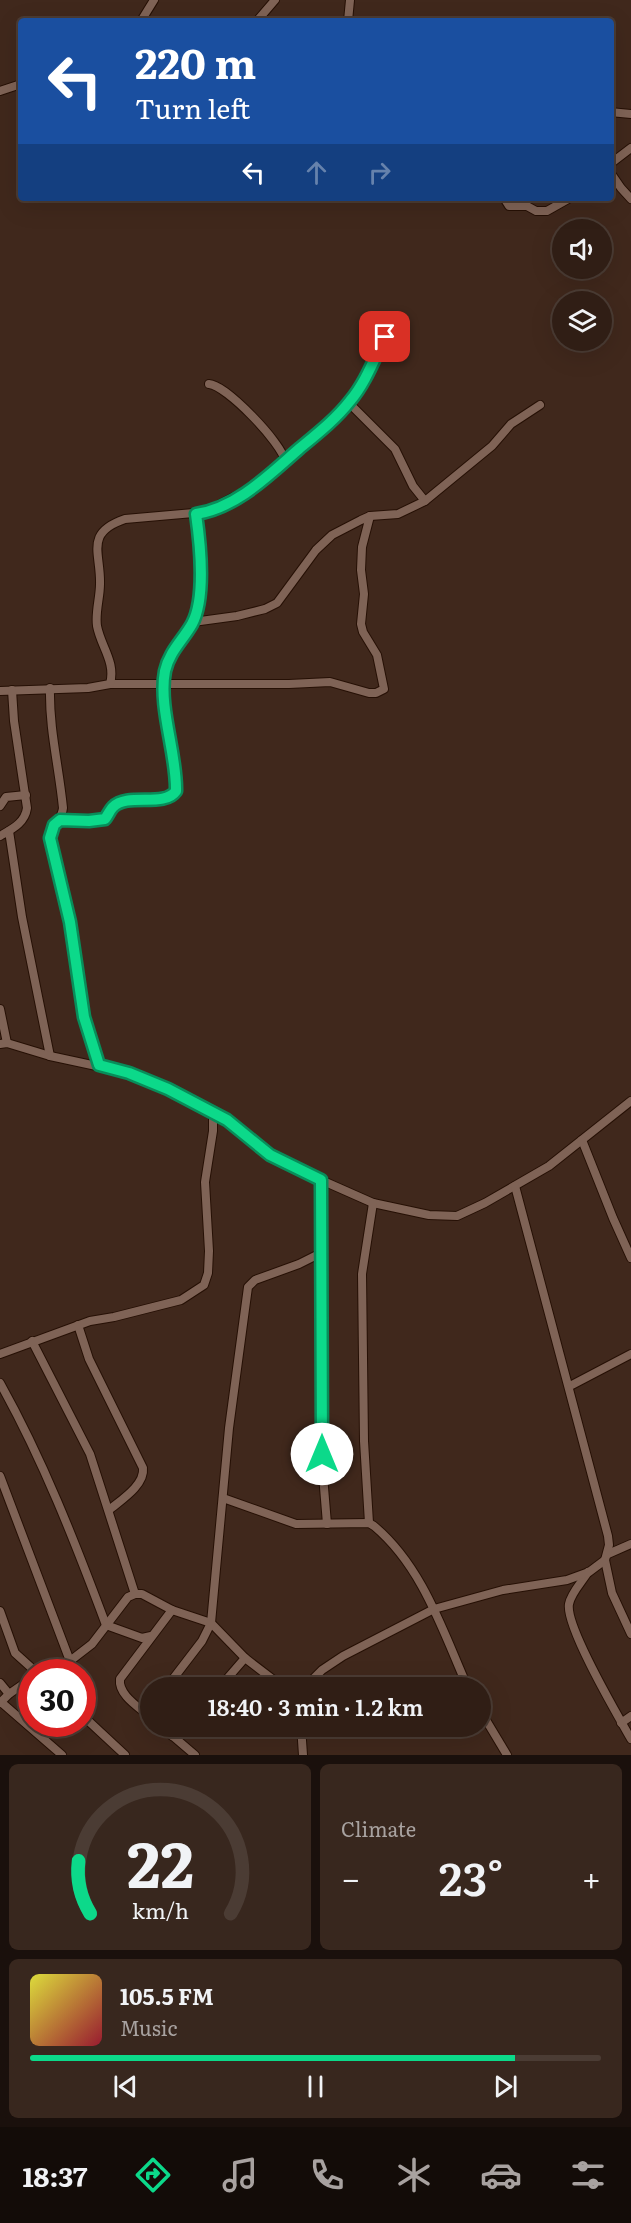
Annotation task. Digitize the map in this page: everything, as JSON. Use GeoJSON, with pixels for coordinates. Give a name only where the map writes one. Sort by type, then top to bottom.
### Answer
{"type":"FeatureCollection","features":[{"type":"Feature","properties":{"kind":"street"},"geometry":{"type":"LineString","coordinates":[[143,18],[154,0]]}},
{"type":"Feature","properties":{"kind":"street"},"geometry":{"type":"LineString","coordinates":[[260,18],[275,0]]}},
{"type":"Feature","properties":{"kind":"street"},"geometry":{"type":"LineString","coordinates":[[348,18],[350,0]]}},
{"type":"Feature","properties":{"kind":"street"},"geometry":{"type":"LineString","coordinates":[[0,91],[18,85]]}},
{"type":"Feature","properties":{"kind":"street"},"geometry":{"type":"LineString","coordinates":[[614,112],[631,114]]}},
{"type":"Feature","properties":{"kind":"street"},"geometry":{"type":"LineString","coordinates":[[614,161],[631,148]]}},
{"type":"Feature","properties":{"kind":"street"},"geometry":{"type":"LineString","coordinates":[[614,178],[631,199]]}},
{"type":"Feature","properties":{"kind":"street"},"geometry":{"type":"LineString","coordinates":[[506,201],[509,206],[527,206],[541,212],[564,201]]}},
{"type":"Feature","properties":{"kind":"street"},"geometry":{"type":"LineString","coordinates":[[110,684],[112,668],[98,626],[100,582],[96,553],[100,537],[110,526],[125,519],[196,514],[216,509],[259,484],[349,403],[370,370],[385,337]]}},
{"type":"Feature","properties":{"kind":"street"},"geometry":{"type":"LineString","coordinates":[[208,384],[219,386],[259,423],[282,450],[285,461]]}},
{"type":"Feature","properties":{"kind":"street"},"geometry":{"type":"LineString","coordinates":[[349,403],[395,449],[413,486],[425,501]]}},
{"type":"Feature","properties":{"kind":"street"},"geometry":{"type":"LineString","coordinates":[[193,622],[237,616],[265,609],[277,603],[321,545],[332,535],[370,516],[398,514],[425,501],[492,446],[511,424],[540,405]]}},
{"type":"Feature","properties":{"kind":"street"},"geometry":{"type":"LineString","coordinates":[[60,820],[105,819],[112,807],[118,804],[129,801],[167,799],[176,791],[164,684],[165,672],[175,646],[193,622],[199,597],[200,546],[196,514]]}},
{"type":"Feature","properties":{"kind":"street"},"geometry":{"type":"LineString","coordinates":[[0,691],[88,688],[110,684],[330,682],[376,693],[384,689],[377,655],[363,632],[361,624],[364,594],[361,570],[362,547],[370,516]]}},
{"type":"Feature","properties":{"kind":"street"},"geometry":{"type":"LineString","coordinates":[[50,688],[50,713],[63,808],[60,820],[54,825],[50,838],[70,922],[84,1017],[99,1065]]}},
{"type":"Feature","properties":{"kind":"street"},"geometry":{"type":"LineString","coordinates":[[0,836],[26,816],[26,795],[14,721],[12,690]]}},
{"type":"Feature","properties":{"kind":"street"},"geometry":{"type":"LineString","coordinates":[[0,806],[6,797],[26,795]]}},
{"type":"Feature","properties":{"kind":"street"},"geometry":{"type":"LineString","coordinates":[[9,831],[22,917],[50,1056]]}},
{"type":"Feature","properties":{"kind":"street"},"geometry":{"type":"LineString","coordinates":[[0,1009],[3,1044],[99,1065],[147,1079],[236,1126],[270,1155],[321,1180],[372,1203],[429,1215],[457,1216],[485,1203],[549,1166],[631,1101]]}},
{"type":"Feature","properties":{"kind":"street"},"geometry":{"type":"LineString","coordinates":[[0,1354],[78,1325],[182,1300],[204,1285],[208,1273],[209,1251],[205,1182],[213,1131],[213,1114]]}},
{"type":"Feature","properties":{"kind":"street"},"geometry":{"type":"LineString","coordinates":[[582,1140],[631,1258]]}},
{"type":"Feature","properties":{"kind":"street"},"geometry":{"type":"LineString","coordinates":[[321,1180],[323,1475],[327,1524]]}},
{"type":"Feature","properties":{"kind":"street"},"geometry":{"type":"LineString","coordinates":[[514,1186],[570,1386],[608,1536],[606,1557],[612,1593],[631,1634]]}},
{"type":"Feature","properties":{"kind":"street"},"geometry":{"type":"LineString","coordinates":[[369,1523],[364,1441],[362,1274],[372,1203]]}},
{"type":"Feature","properties":{"kind":"street"},"geometry":{"type":"LineString","coordinates":[[174,1677],[212,1623],[229,1428],[248,1287],[255,1280],[299,1264],[321,1253]]}},
{"type":"Feature","properties":{"kind":"street"},"geometry":{"type":"LineString","coordinates":[[78,1325],[89,1359],[143,1468],[142,1476],[129,1494],[109,1510]]}},
{"type":"Feature","properties":{"kind":"street"},"geometry":{"type":"LineString","coordinates":[[32,1341],[90,1454],[135,1594]]}},
{"type":"Feature","properties":{"kind":"street"},"geometry":{"type":"LineString","coordinates":[[570,1386],[631,1354]]}},
{"type":"Feature","properties":{"kind":"street"},"geometry":{"type":"LineString","coordinates":[[0,1383],[20,1418],[64,1514],[106,1625],[142,1638],[151,1636]]}},
{"type":"Feature","properties":{"kind":"street"},"geometry":{"type":"LineString","coordinates":[[0,1476],[69,1659]]}},
{"type":"Feature","properties":{"kind":"street"},"geometry":{"type":"LineString","coordinates":[[223,1498],[296,1524],[369,1523],[381,1532],[402,1556],[434,1609],[463,1677]]}},
{"type":"Feature","properties":{"kind":"street"},"geometry":{"type":"LineString","coordinates":[[631,1544],[606,1557],[589,1572],[569,1602],[570,1617],[580,1643],[631,1738]]}},
{"type":"Feature","properties":{"kind":"street"},"geometry":{"type":"LineString","coordinates":[[315,1677],[343,1656],[434,1609],[503,1590],[567,1580],[589,1572]]}},
{"type":"Feature","properties":{"kind":"street"},"geometry":{"type":"LineString","coordinates":[[73,1659],[92,1644],[128,1597],[142,1594],[172,1610],[212,1623],[245,1658],[270,1677]]}},
{"type":"Feature","properties":{"kind":"street"},"geometry":{"type":"LineString","coordinates":[[140,1706],[123,1693],[119,1686],[125,1670],[172,1610]]}},
{"type":"Feature","properties":{"kind":"street"},"geometry":{"type":"LineString","coordinates":[[0,1611],[15,1653],[22,1659]]}},
{"type":"Feature","properties":{"kind":"street"},"geometry":{"type":"LineString","coordinates":[[0,1638],[6,1628]]}},
{"type":"Feature","properties":{"kind":"street"},"geometry":{"type":"LineString","coordinates":[[229,1677],[245,1658]]}},
{"type":"Feature","properties":{"kind":"street"},"geometry":{"type":"LineString","coordinates":[[0,1683],[9,1694]]}},
{"type":"Feature","properties":{"kind":"street"},"geometry":{"type":"LineString","coordinates":[[18,1688],[0,1703],[62,1755]]}},
{"type":"Feature","properties":{"kind":"street"},"geometry":{"type":"LineString","coordinates":[[621,1723],[631,1716]]}},
{"type":"Feature","properties":{"kind":"street"},"geometry":{"type":"LineString","coordinates":[[96,1728],[125,1755]]}},
{"type":"Feature","properties":{"kind":"street"},"geometry":{"type":"LineString","coordinates":[[491,1728],[507,1755]]}},
{"type":"Feature","properties":{"kind":"street"},"geometry":{"type":"LineString","coordinates":[[173,1737],[183,1751],[195,1755]]}},
{"type":"Feature","properties":{"kind":"street"},"geometry":{"type":"LineString","coordinates":[[302,1737],[303,1755]]}},
{"type":"Feature","properties":{"kind":"route"},"geometry":{"type":"LineString","coordinates":[[322,1454],[321,1180],[270,1155],[227,1120],[168,1089],[147,1079],[99,1065],[90,1043],[84,1017],[70,922],[50,838],[54,825],[60,820],[105,819],[112,807],[118,804],[158,798],[167,799],[176,791],[164,684],[168,663],[175,646],[193,622],[199,597],[200,546],[196,514],[216,509],[259,484],[330,421],[349,403],[361,386],[385,337]]}}]}
